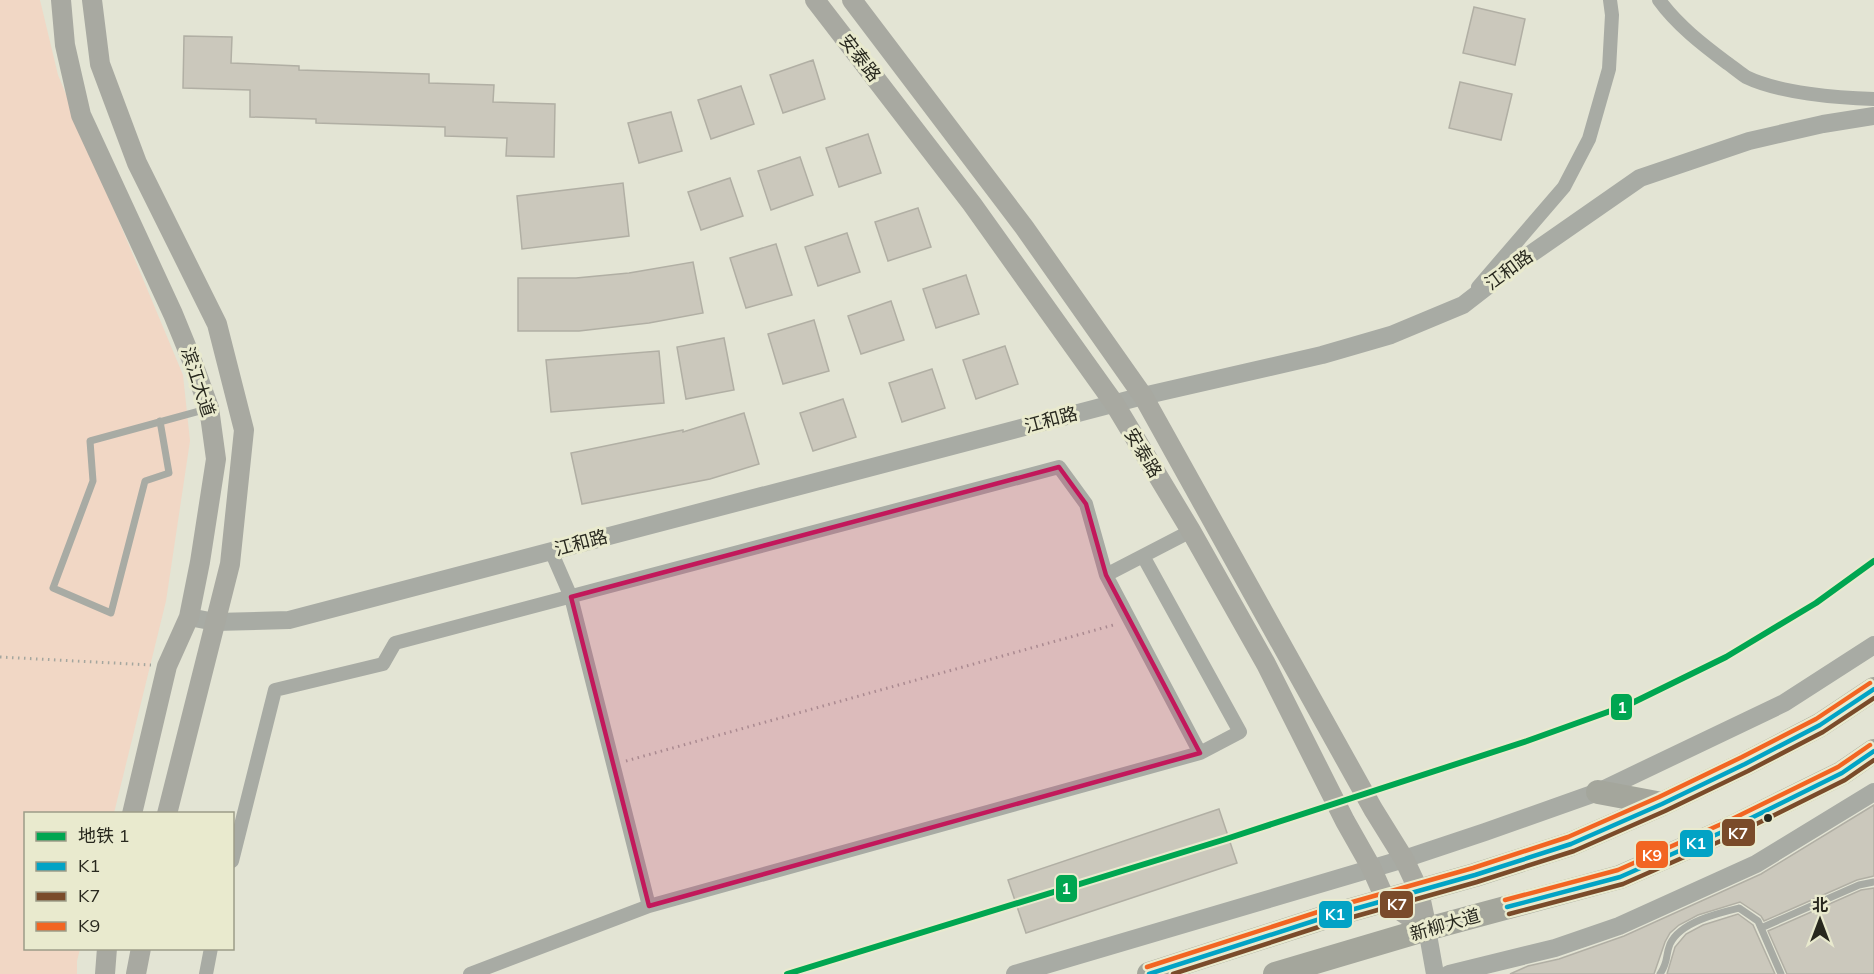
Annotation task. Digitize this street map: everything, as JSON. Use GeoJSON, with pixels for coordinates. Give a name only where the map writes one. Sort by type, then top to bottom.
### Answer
{"type":"FeatureCollection","features":[{"type":"Feature","properties":{"kind":"highway"},"geometry":{"type":"LineString","coordinates":[[1149,974],[1326,917],[1571,844],[1662,804],[1820,726],[1874,689]]}},
{"type":"Feature","properties":{"kind":"highway","name":"新柳大道"},"geometry":{"type":"LineString","coordinates":[[1275,974],[1427,929],[1620,877],[1729,830],[1842,772],[1874,751]]}},
{"type":"Feature","properties":{"kind":"highway"},"geometry":{"type":"LineString","coordinates":[[1842,772],[1874,772]]}},
{"type":"Feature","properties":{"kind":"highway"},"geometry":{"type":"LineString","coordinates":[[1598,792],[1662,804]]}},
{"type":"Feature","properties":{"kind":"main road","name":"滨江大道"},"geometry":{"type":"LineString","coordinates":[[61,0],[65,45],[81,115],[173,314],[209,408],[216,459],[189,617],[167,666],[132,812]]}},
{"type":"Feature","properties":{"kind":"main road","name":"滨江大道"},"geometry":{"type":"LineString","coordinates":[[92,0],[100,64],[137,163],[216,324],[244,430],[230,564],[167,812]]}},
{"type":"Feature","properties":{"kind":"main road","name":"安泰路"},"geometry":{"type":"LineString","coordinates":[[815,0],[972,204],[1114,403],[1191,531],[1266,664],[1345,821],[1371,867],[1386,901]]}},
{"type":"Feature","properties":{"kind":"main road","name":"安泰路"},"geometry":{"type":"LineString","coordinates":[[852,0],[1024,227],[1143,396],[1373,809],[1404,859],[1419,891],[1427,929]]}},
{"type":"Feature","properties":{"kind":"main road"},"geometry":{"type":"LineString","coordinates":[[1386,901],[1427,929]]}},
{"type":"Feature","properties":{"kind":"main road"},"geometry":{"type":"LineString","coordinates":[[105,974],[107,950]]}},
{"type":"Feature","properties":{"kind":"main road"},"geometry":{"type":"LineString","coordinates":[[136,974],[141,950]]}},
{"type":"Feature","properties":{"kind":"street"},"geometry":{"type":"LineString","coordinates":[[1463,305],[1564,187],[1589,139],[1609,69],[1611,0]]}},
{"type":"Feature","properties":{"kind":"street"},"geometry":{"type":"LineString","coordinates":[[1659,0],[1668,12],[1707,48],[1746,77],[1786,90],[1843,98],[1874,99]]}},
{"type":"Feature","properties":{"kind":"street","name":"江和路"},"geometry":{"type":"LineString","coordinates":[[189,617],[215,622],[289,620],[1114,403],[1322,355],[1391,334],[1463,305],[1512,267],[1640,178],[1749,141],[1823,124],[1874,116]]}},
{"type":"Feature","properties":{"kind":"street"},"geometry":{"type":"LineString","coordinates":[[234,853],[275,690],[383,664],[395,643],[1059,467],[1086,504],[1106,575],[1200,753]]}},
{"type":"Feature","properties":{"kind":"street"},"geometry":{"type":"LineString","coordinates":[[1106,575],[1191,531]]}},
{"type":"Feature","properties":{"kind":"street"},"geometry":{"type":"LineString","coordinates":[[551,551],[571,597],[649,906]]}},
{"type":"Feature","properties":{"kind":"street"},"geometry":{"type":"LineString","coordinates":[[470,974],[649,906],[1200,753],[1240,732],[1143,556]]}},
{"type":"Feature","properties":{"kind":"street"},"geometry":{"type":"LineString","coordinates":[[1015,974],[1404,859],[1598,792],[1784,703],[1874,645]]}},
{"type":"Feature","properties":{"kind":"street"},"geometry":{"type":"LineString","coordinates":[[1449,974],[1555,948],[1619,926],[1756,864],[1874,792]]}},
{"type":"Feature","properties":{"kind":"street","name":"安泰路"},"geometry":{"type":"LineString","coordinates":[[1427,929],[1435,974]]}},
{"type":"Feature","properties":{"kind":"street"},"geometry":{"type":"LineString","coordinates":[[206,974],[211,950]]}},
{"type":"Feature","properties":{"kind":"lane"},"geometry":{"type":"LineString","coordinates":[[160,421],[169,473],[145,481],[111,614],[53,588],[93,482],[90,441],[160,421],[209,408]]}},
{"type":"Feature","properties":{"kind":"lane"},"geometry":{"type":"LineString","coordinates":[[1761,928],[1859,885],[1874,882]]}},
{"type":"Feature","properties":{"kind":"lane"},"geometry":{"type":"LineString","coordinates":[[1660,974],[1667,964],[1669,946],[1676,932],[1714,914],[1739,908],[1758,921],[1782,974]]}},
{"type":"Feature","properties":{"kind":"path"},"geometry":{"type":"LineString","coordinates":[[613,764],[1130,620]]}},
{"type":"Feature","properties":{"kind":"path"},"geometry":{"type":"LineString","coordinates":[[0,657],[167,666]]}},
{"type":"Feature","properties":{"kind":"highlighted area"},"geometry":{"type":"Polygon","coordinates":[[[1059,467],[1086,504],[1106,575],[1200,753],[649,906],[571,597],[1059,467]]]}},
{"type":"Feature","properties":{"kind":"shaded area"},"geometry":{"type":"Polygon","coordinates":[[[0,0],[40,0],[58,75],[183,375],[190,441],[166,601],[114,812],[24,812],[24,950],[80,950],[77,974],[0,974],[0,0]]]}},
{"type":"Feature","properties":{"kind":"building"},"geometry":{"type":"Polygon","coordinates":[[[1474,7],[1525,19],[1515,65],[1463,53],[1474,7]]]}},
{"type":"Feature","properties":{"kind":"building"},"geometry":{"type":"Polygon","coordinates":[[[184,36],[232,37],[231,63],[299,66],[299,70],[429,74],[429,83],[494,85],[493,102],[555,104],[554,157],[506,156],[507,138],[445,136],[445,127],[316,123],[316,119],[250,117],[250,90],[183,88],[184,36]]]}},
{"type":"Feature","properties":{"kind":"building"},"geometry":{"type":"Polygon","coordinates":[[[813,60],[825,99],[783,113],[770,75],[813,60]]]}},
{"type":"Feature","properties":{"kind":"building"},"geometry":{"type":"Polygon","coordinates":[[[1460,82],[1512,94],[1501,140],[1449,128],[1460,82]]]}},
{"type":"Feature","properties":{"kind":"building"},"geometry":{"type":"Polygon","coordinates":[[[741,86],[754,124],[711,139],[698,100],[741,86]]]}},
{"type":"Feature","properties":{"kind":"building"},"geometry":{"type":"Polygon","coordinates":[[[671,112],[682,151],[639,163],[628,123],[671,112]]]}},
{"type":"Feature","properties":{"kind":"building"},"geometry":{"type":"Polygon","coordinates":[[[868,134],[881,173],[839,187],[826,148],[868,134]]]}},
{"type":"Feature","properties":{"kind":"building"},"geometry":{"type":"Polygon","coordinates":[[[800,157],[813,195],[771,210],[758,171],[800,157]]]}},
{"type":"Feature","properties":{"kind":"building"},"geometry":{"type":"Polygon","coordinates":[[[730,178],[743,216],[701,230],[688,192],[730,178]]]}},
{"type":"Feature","properties":{"kind":"building"},"geometry":{"type":"Polygon","coordinates":[[[623,183],[629,236],[522,249],[517,196],[623,183]]]}},
{"type":"Feature","properties":{"kind":"building"},"geometry":{"type":"Polygon","coordinates":[[[918,208],[931,247],[888,261],[875,222],[918,208]]]}},
{"type":"Feature","properties":{"kind":"building"},"geometry":{"type":"Polygon","coordinates":[[[847,233],[860,272],[818,286],[805,247],[847,233]]]}},
{"type":"Feature","properties":{"kind":"building"},"geometry":{"type":"Polygon","coordinates":[[[776,244],[792,295],[746,308],[730,258],[776,244]]]}},
{"type":"Feature","properties":{"kind":"building"},"geometry":{"type":"Polygon","coordinates":[[[693,262],[703,313],[649,323],[579,331],[518,331],[518,278],[576,278],[629,273],[693,262]]]}},
{"type":"Feature","properties":{"kind":"building"},"geometry":{"type":"Polygon","coordinates":[[[966,275],[979,314],[936,328],[923,289],[966,275]]]}},
{"type":"Feature","properties":{"kind":"building"},"geometry":{"type":"Polygon","coordinates":[[[891,301],[904,340],[861,354],[848,316],[891,301]]]}},
{"type":"Feature","properties":{"kind":"building"},"geometry":{"type":"Polygon","coordinates":[[[814,320],[829,371],[783,384],[768,334],[814,320]]]}},
{"type":"Feature","properties":{"kind":"building"},"geometry":{"type":"Polygon","coordinates":[[[724,338],[734,390],[686,399],[677,347],[724,338]]]}},
{"type":"Feature","properties":{"kind":"building"},"geometry":{"type":"Polygon","coordinates":[[[1005,346],[1018,384],[976,399],[963,360],[1005,346]]]}},
{"type":"Feature","properties":{"kind":"building"},"geometry":{"type":"Polygon","coordinates":[[[659,351],[664,403],[551,412],[546,360],[659,351]]]}},
{"type":"Feature","properties":{"kind":"building"},"geometry":{"type":"Polygon","coordinates":[[[932,369],[945,408],[902,422],[889,383],[932,369]]]}},
{"type":"Feature","properties":{"kind":"building"},"geometry":{"type":"Polygon","coordinates":[[[843,399],[856,437],[813,451],[800,413],[843,399]]]}},
{"type":"Feature","properties":{"kind":"building"},"geometry":{"type":"Polygon","coordinates":[[[744,413],[759,464],[710,479],[582,504],[571,453],[683,430],[683,432],[744,413]]]}},
{"type":"Feature","properties":{"kind":"building"},"geometry":{"type":"Polygon","coordinates":[[[1874,805],[1874,876],[1857,880],[1764,921],[1761,916],[1740,902],[1698,915],[1679,925],[1670,933],[1654,974],[1510,974],[1528,966],[1559,959],[1624,936],[1761,874],[1874,805]]]}},
{"type":"Feature","properties":{"kind":"building"},"geometry":{"type":"Polygon","coordinates":[[[1219,809],[1237,863],[1026,933],[1008,880],[1219,809]]]}},
{"type":"Feature","properties":{"kind":"building"},"geometry":{"type":"Polygon","coordinates":[[[1874,888],[1874,974],[1787,974],[1768,931],[1861,890],[1874,888]]]}},
{"type":"Feature","properties":{"kind":"building"},"geometry":{"type":"Polygon","coordinates":[[[1738,914],[1753,925],[1775,974],[1667,974],[1675,947],[1686,934],[1703,925],[1738,914]]]}},
{"type":"Feature","properties":{"kind":"metro line","name":"1"},"geometry":{"type":"LineString","coordinates":[[787,974],[1226,839],[1527,741],[1630,704],[1726,657],[1816,603],[1874,561]]}},
{"type":"Feature","properties":{"kind":"transit line","name":"K9"},"geometry":{"type":"LineString","coordinates":[[1147,967],[1324,910],[1473,868],[1568,837],[1742,757],[1816,719],[1870,683]]}},
{"type":"Feature","properties":{"kind":"transit line","name":"K1"},"geometry":{"type":"LineString","coordinates":[[1149,974],[1326,917],[1475,875],[1571,844],[1745,764],[1820,725],[1874,689]]}},
{"type":"Feature","properties":{"kind":"transit line","name":"K7"},"geometry":{"type":"LineString","coordinates":[[1173,974],[1328,924],[1477,882],[1574,851],[1748,771],[1823,732],[1874,698]]}},
{"type":"Feature","properties":{"kind":"transit line","name":"K9"},"geometry":{"type":"LineString","coordinates":[[1505,900],[1618,870],[1726,822],[1838,767],[1870,745]]}},
{"type":"Feature","properties":{"kind":"transit line","name":"K1"},"geometry":{"type":"LineString","coordinates":[[1507,907],[1620,877],[1729,829],[1842,773],[1874,751]]}},
{"type":"Feature","properties":{"kind":"transit line","name":"K7"},"geometry":{"type":"LineString","coordinates":[[1509,914],[1623,884],[1732,836],[1845,780],[1874,760]]}}]}
